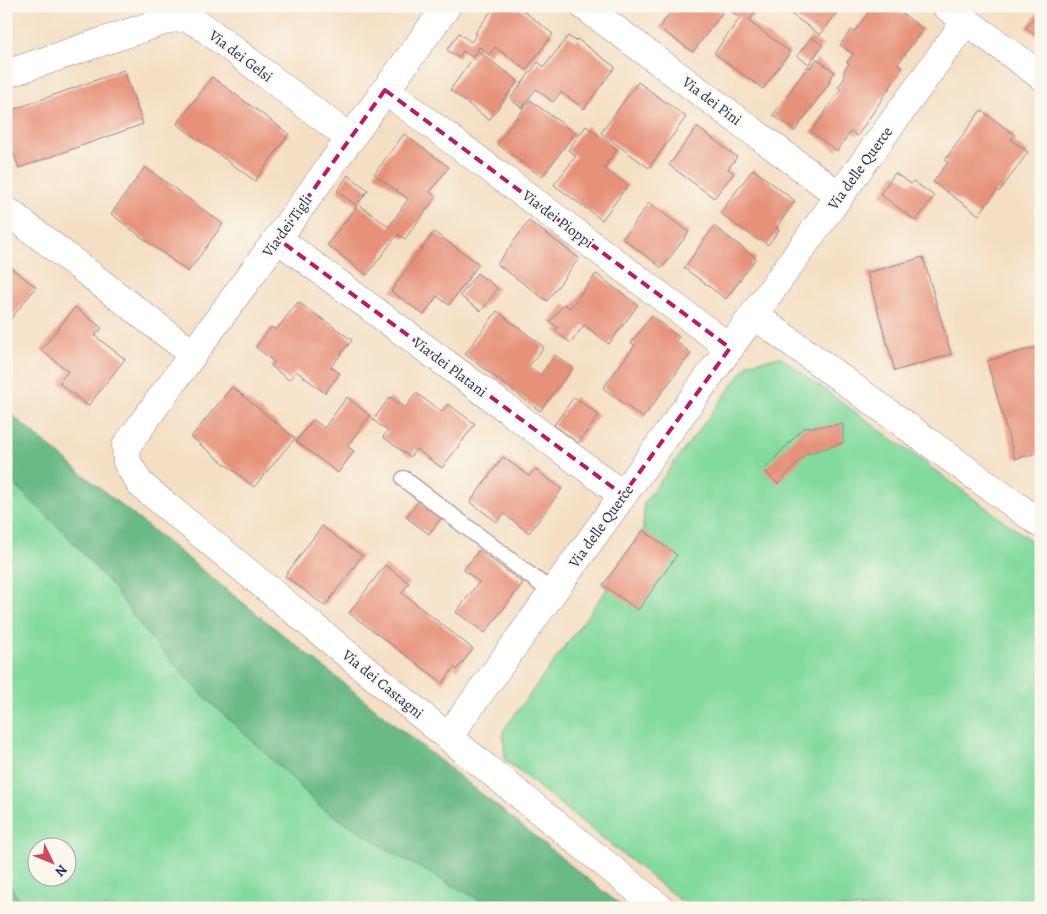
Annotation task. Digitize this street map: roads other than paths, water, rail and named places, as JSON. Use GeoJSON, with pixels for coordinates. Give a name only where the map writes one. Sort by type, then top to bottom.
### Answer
{"type":"FeatureCollection","features":[{"type":"Feature","properties":{"kind":"street","name":"Via dei Tigli"},"geometry":{"type":"LineString","coordinates":[[126,446],[447,6]]}},
{"type":"Feature","properties":{"kind":"street","name":"Via dei Pini"},"geometry":{"type":"LineString","coordinates":[[584,6],[840,196]]}},
{"type":"Feature","properties":{"kind":"street","name":"Via delle Querce"},"geometry":{"type":"LineString","coordinates":[[448,737],[840,196],[956,14]]}},
{"type":"Feature","properties":{"kind":"street"},"geometry":{"type":"LineString","coordinates":[[956,14],[1041,76]]}},
{"type":"Feature","properties":{"kind":"street","name":"Via dei Gelsi"},"geometry":{"type":"LineString","coordinates":[[6,74],[170,19],[184,17],[202,26],[351,139]]}},
{"type":"Feature","properties":{"kind":"street","name":"Via dei Pioppi"},"geometry":{"type":"LineString","coordinates":[[385,90],[730,348]]}},
{"type":"Feature","properties":{"kind":"street"},"geometry":{"type":"LineString","coordinates":[[6,210],[193,354]]}},
{"type":"Feature","properties":{"kind":"street","name":"Via dei Platani"},"geometry":{"type":"LineString","coordinates":[[278,239],[623,495]]}},
{"type":"Feature","properties":{"kind":"street"},"geometry":{"type":"LineString","coordinates":[[754,315],[1041,524]]}},
{"type":"Feature","properties":{"kind":"street","name":"Via dei Castagni"},"geometry":{"type":"LineString","coordinates":[[126,446],[127,462],[140,484],[660,908]]}},
{"type":"Feature","properties":{"kind":"lane"},"geometry":{"type":"LineString","coordinates":[[404,479],[553,593]]}}]}
